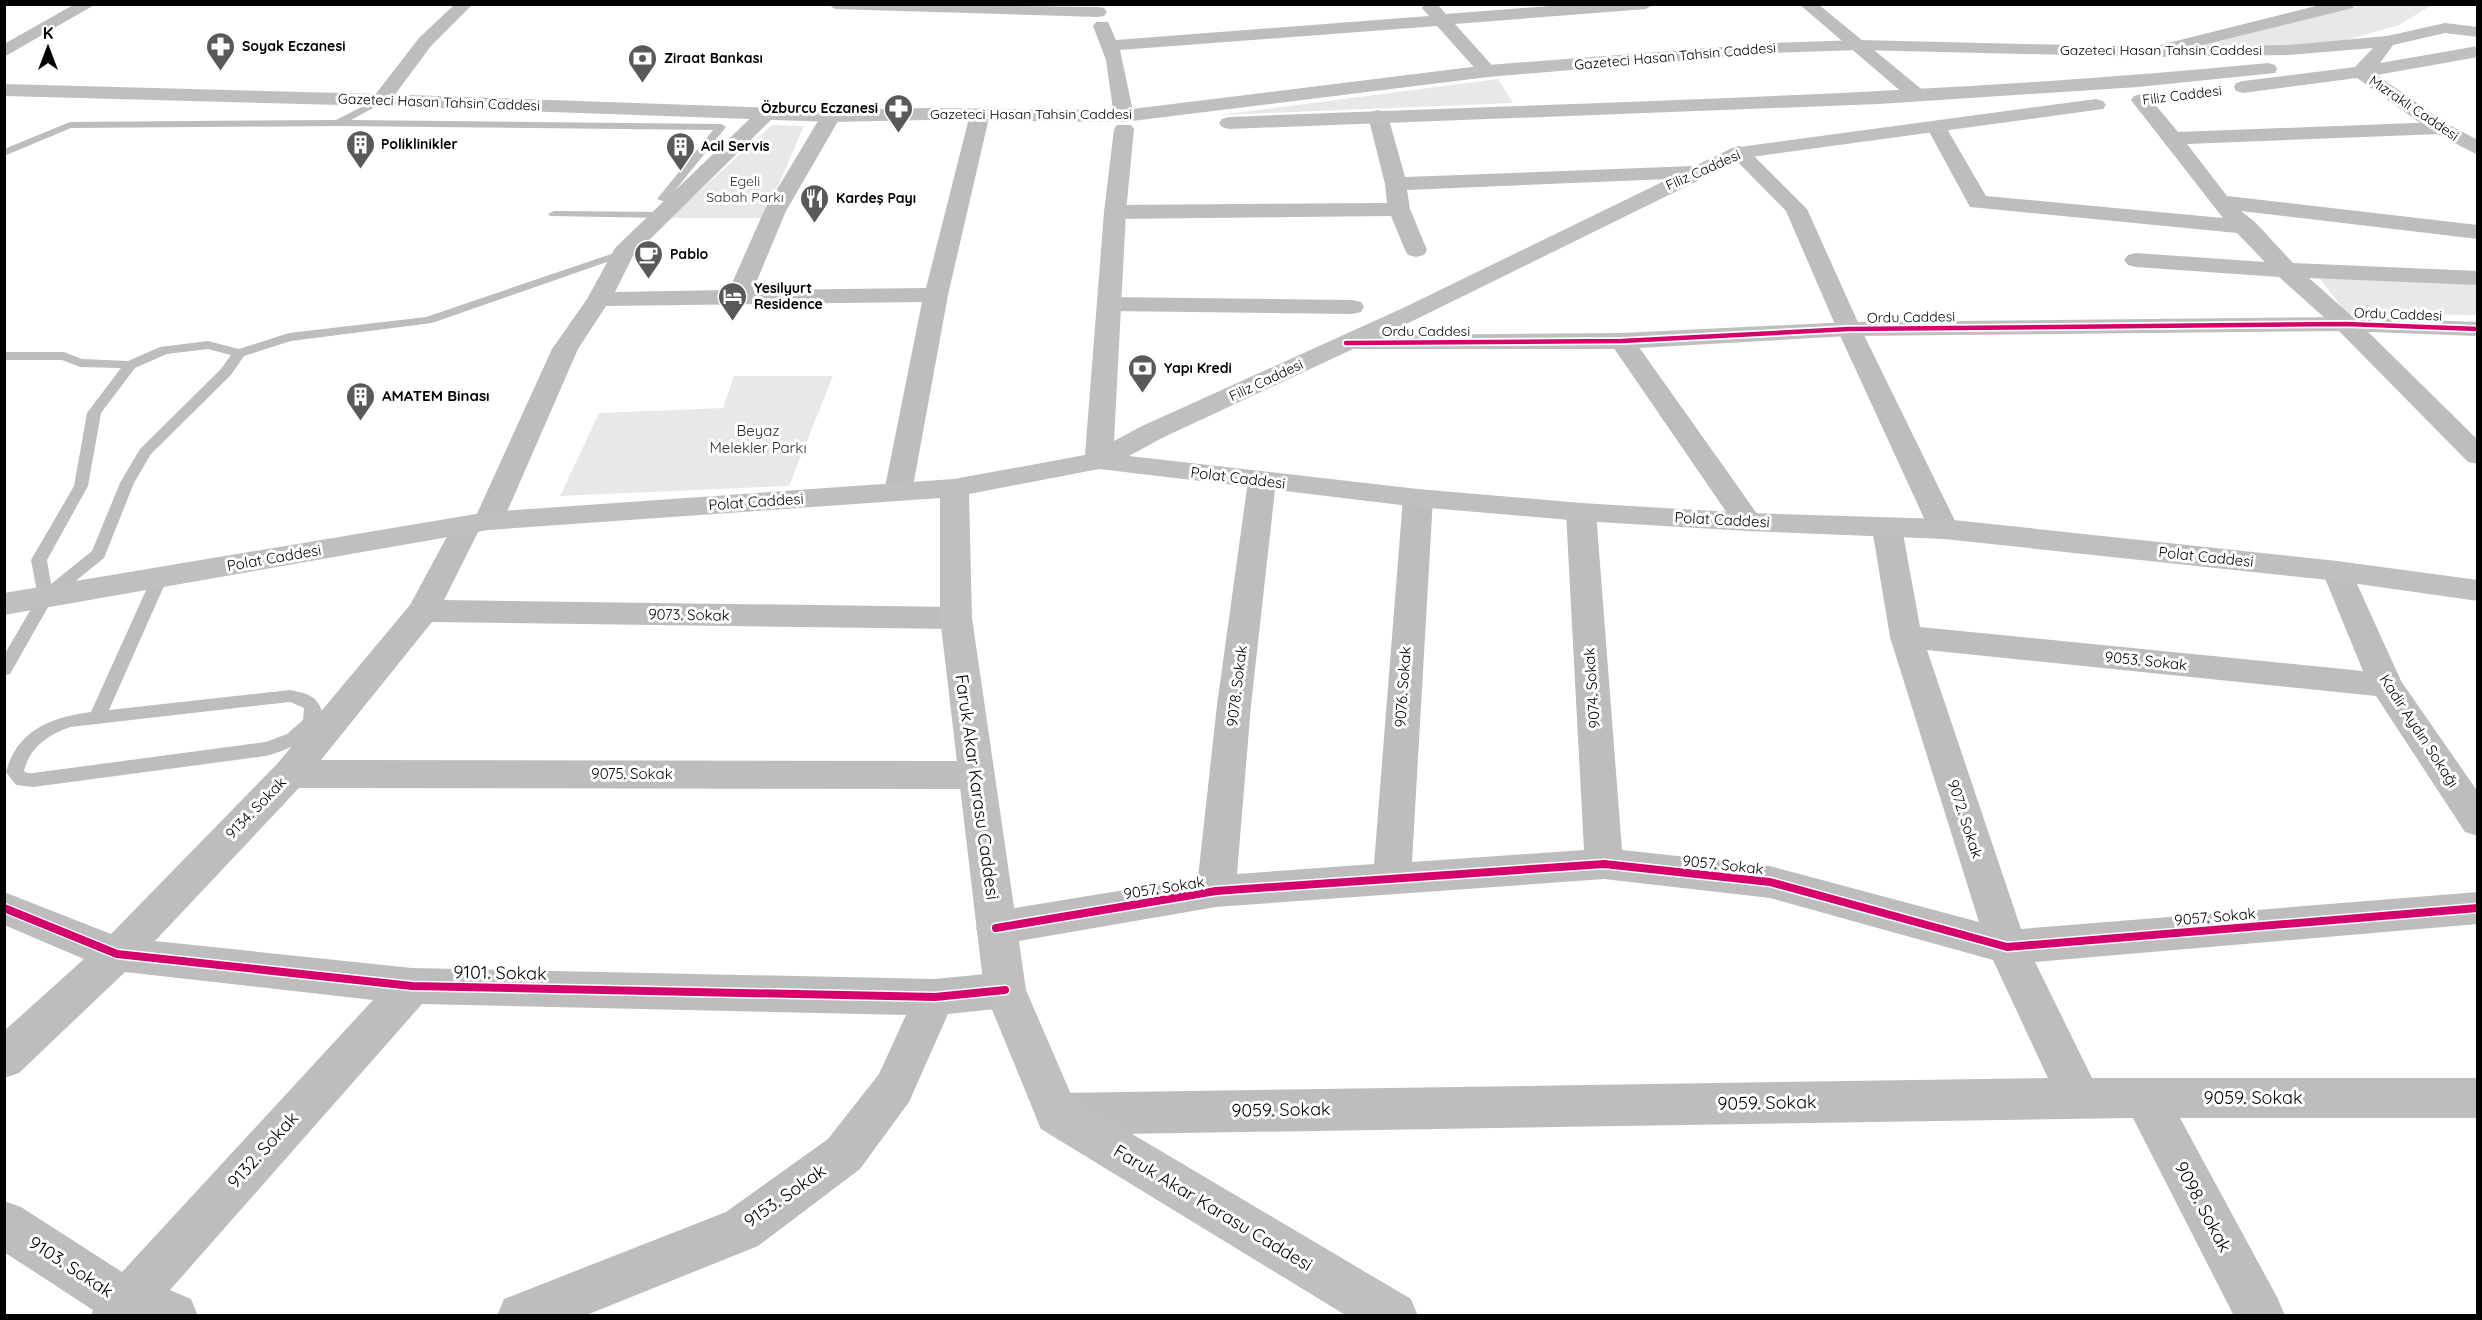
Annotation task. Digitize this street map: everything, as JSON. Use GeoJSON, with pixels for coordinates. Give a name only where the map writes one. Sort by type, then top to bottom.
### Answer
{"type":"FeatureCollection","features":[{"type":"Feature","properties":{"kind":"main road"},"geometry":{"type":"LineString","coordinates":[[2457,13],[2435,32],[2435,35],[2457,46],[2478,50]]}},
{"type":"Feature","properties":{"kind":"main road","name":"Gazeteci Hasan Tahsin Caddesi"},"geometry":{"type":"LineString","coordinates":[[874,116],[925,122],[1124,122],[1378,116],[1918,96],[2137,83],[2382,49],[2439,30],[2453,28],[2478,32]]}},
{"type":"Feature","properties":{"kind":"main road","name":"Gazeteci Hasan Tahsin Caddesi"},"geometry":{"type":"LineString","coordinates":[[4,90],[381,100],[696,116],[767,113],[831,116],[928,114],[1124,122],[1488,71],[1774,48],[1859,45],[2154,52],[2478,50]]}},
{"type":"Feature","properties":{"kind":"main road"},"geometry":{"type":"LineString","coordinates":[[2361,72],[2382,49]]}},
{"type":"Feature","properties":{"kind":"main road","name":"Mızraklı Caddesi"},"geometry":{"type":"LineString","coordinates":[[2361,72],[2478,50]]}},
{"type":"Feature","properties":{"kind":"main road","name":"Mızraklı Caddesi"},"geometry":{"type":"LineString","coordinates":[[2361,72],[2440,128],[2478,149]]}},
{"type":"Feature","properties":{"kind":"main road","name":"Filiz Caddesi"},"geometry":{"type":"LineString","coordinates":[[1099,461],[1152,432],[1412,313],[1693,172],[1739,152],[2361,72]]}},
{"type":"Feature","properties":{"kind":"main road"},"geometry":{"type":"LineString","coordinates":[[1099,461],[1115,212],[1124,122]]}},
{"type":"Feature","properties":{"kind":"main road","name":"Ordu Caddesi"},"geometry":{"type":"LineString","coordinates":[[1346,343],[1622,341],[1849,329],[2346,324],[2478,329]]}},
{"type":"Feature","properties":{"kind":"main road"},"geometry":{"type":"LineString","coordinates":[[1152,432],[1143,441],[1141,450],[1157,461],[1187,471]]}},
{"type":"Feature","properties":{"kind":"main road","name":"Polat Caddesi"},"geometry":{"type":"LineString","coordinates":[[4,604],[478,523],[954,488],[1099,461],[1418,498],[1581,512],[1748,522],[1944,529],[2337,571],[2478,591]]}},
{"type":"Feature","properties":{"kind":"main road","name":"Faruk Akar Karasu Caddesi"},"geometry":{"type":"LineString","coordinates":[[954,488],[956,618],[1005,990],[1057,1114],[1394,1316]]}},
{"type":"Feature","properties":{"kind":"street"},"geometry":{"type":"LineString","coordinates":[[4,52],[88,4]]}},
{"type":"Feature","properties":{"kind":"street"},"geometry":{"type":"LineString","coordinates":[[381,100],[425,42],[465,4]]}},
{"type":"Feature","properties":{"kind":"street"},"geometry":{"type":"LineString","coordinates":[[835,4],[1097,8],[1115,60],[1124,122]]}},
{"type":"Feature","properties":{"kind":"street"},"geometry":{"type":"LineString","coordinates":[[1427,4],[1488,71]]}},
{"type":"Feature","properties":{"kind":"street"},"geometry":{"type":"LineString","coordinates":[[1109,46],[1646,4]]}},
{"type":"Feature","properties":{"kind":"street"},"geometry":{"type":"LineString","coordinates":[[1807,4],[1918,96]]}},
{"type":"Feature","properties":{"kind":"street"},"geometry":{"type":"LineString","coordinates":[[2154,52],[2347,4]]}},
{"type":"Feature","properties":{"kind":"street"},"geometry":{"type":"LineString","coordinates":[[2141,100],[2173,138],[2220,202],[2247,227],[2286,270],[2346,324],[2478,456]]}},
{"type":"Feature","properties":{"kind":"street","name":"9134. Sokak"},"geometry":{"type":"LineString","coordinates":[[4,1059],[117,954],[290,774],[423,611],[478,523],[566,349],[599,299],[623,253],[671,209],[767,113]]}},
{"type":"Feature","properties":{"kind":"street"},"geometry":{"type":"LineString","coordinates":[[738,296],[775,211],[831,116]]}},
{"type":"Feature","properties":{"kind":"street"},"geometry":{"type":"LineString","coordinates":[[1378,116],[1396,184],[1399,209],[1416,250]]}},
{"type":"Feature","properties":{"kind":"street"},"geometry":{"type":"LineString","coordinates":[[898,492],[936,295],[978,122]]}},
{"type":"Feature","properties":{"kind":"street"},"geometry":{"type":"LineString","coordinates":[[1936,126],[1978,202],[2247,227]]}},
{"type":"Feature","properties":{"kind":"street"},"geometry":{"type":"LineString","coordinates":[[2173,138],[2440,128]]}},
{"type":"Feature","properties":{"kind":"street"},"geometry":{"type":"LineString","coordinates":[[1739,152],[1797,209],[1849,329],[1944,529]]}},
{"type":"Feature","properties":{"kind":"street"},"geometry":{"type":"LineString","coordinates":[[1396,184],[1693,172]]}},
{"type":"Feature","properties":{"kind":"street"},"geometry":{"type":"LineString","coordinates":[[2220,202],[2478,232]]}},
{"type":"Feature","properties":{"kind":"street"},"geometry":{"type":"LineString","coordinates":[[1115,212],[1399,209]]}},
{"type":"Feature","properties":{"kind":"street"},"geometry":{"type":"LineString","coordinates":[[2136,260],[2286,270],[2478,278]]}},
{"type":"Feature","properties":{"kind":"street"},"geometry":{"type":"LineString","coordinates":[[599,299],[936,295]]}},
{"type":"Feature","properties":{"kind":"street"},"geometry":{"type":"LineString","coordinates":[[1110,304],[1352,307]]}},
{"type":"Feature","properties":{"kind":"street"},"geometry":{"type":"LineString","coordinates":[[1622,341],[1748,522]]}},
{"type":"Feature","properties":{"kind":"street"},"geometry":{"type":"LineString","coordinates":[[2447,427],[2478,428]]}},
{"type":"Feature","properties":{"kind":"street","name":"9078. Sokak"},"geometry":{"type":"LineString","coordinates":[[1216,891],[1234,705],[1262,481]]}},
{"type":"Feature","properties":{"kind":"street","name":"9076. Sokak"},"geometry":{"type":"LineString","coordinates":[[1392,877],[1418,498]]}},
{"type":"Feature","properties":{"kind":"street","name":"9074. Sokak"},"geometry":{"type":"LineString","coordinates":[[1581,512],[1604,864]]}},
{"type":"Feature","properties":{"kind":"street","name":"9072. Sokak"},"geometry":{"type":"LineString","coordinates":[[1887,528],[1906,637],[2007,947],[2080,1098]]}},
{"type":"Feature","properties":{"kind":"street","name":"Kadir Aydın Sokağı"},"geometry":{"type":"LineString","coordinates":[[2337,571],[2386,685],[2478,822]]}},
{"type":"Feature","properties":{"kind":"street","name":"9073. Sokak"},"geometry":{"type":"LineString","coordinates":[[423,611],[956,618]]}},
{"type":"Feature","properties":{"kind":"street","name":"9053. Sokak"},"geometry":{"type":"LineString","coordinates":[[1906,637],[2386,685]]}},
{"type":"Feature","properties":{"kind":"street","name":"9075. Sokak"},"geometry":{"type":"LineString","coordinates":[[290,774],[975,775]]}},
{"type":"Feature","properties":{"kind":"street","name":"9057. Sokak"},"geometry":{"type":"LineString","coordinates":[[996,928],[1216,891],[1604,864],[1770,882],[2007,947],[2478,908]]}},
{"type":"Feature","properties":{"kind":"street","name":"9101. Sokak"},"geometry":{"type":"LineString","coordinates":[[4,908],[117,954],[412,986],[934,997],[1005,990]]}},
{"type":"Feature","properties":{"kind":"street","name":"9132. Sokak"},"geometry":{"type":"LineString","coordinates":[[120,1309],[412,986]]}},
{"type":"Feature","properties":{"kind":"street","name":"9153. Sokak"},"geometry":{"type":"LineString","coordinates":[[521,1316],[741,1228],[844,1154],[894,1088],[934,997]]}},
{"type":"Feature","properties":{"kind":"street","name":"9059. Sokak"},"geometry":{"type":"LineString","coordinates":[[1057,1114],[2080,1098],[2478,1098]]}},
{"type":"Feature","properties":{"kind":"street","name":"9098. Sokak"},"geometry":{"type":"LineString","coordinates":[[2145,1098],[2261,1316]]}},
{"type":"Feature","properties":{"kind":"street","name":"9103. Sokak"},"geometry":{"type":"LineString","coordinates":[[4,1224],[120,1309],[174,1316]]}},
{"type":"Feature","properties":{"kind":"lane"},"geometry":{"type":"LineString","coordinates":[[340,123],[381,100],[381,123]]}},
{"type":"Feature","properties":{"kind":"lane"},"geometry":{"type":"LineString","coordinates":[[4,153],[70,125],[381,123],[721,128],[662,199],[671,209]]}},
{"type":"Feature","properties":{"kind":"lane"},"geometry":{"type":"LineString","coordinates":[[554,214],[671,209]]}},
{"type":"Feature","properties":{"kind":"lane"},"geometry":{"type":"LineString","coordinates":[[4,356],[64,356],[80,363],[130,365],[164,350],[208,345],[239,353],[289,337],[428,320],[623,253]]}},
{"type":"Feature","properties":{"kind":"lane"},"geometry":{"type":"LineString","coordinates":[[4,670],[46,597],[99,554],[128,483],[145,452],[226,372],[239,353]]}},
{"type":"Feature","properties":{"kind":"lane"},"geometry":{"type":"LineString","coordinates":[[46,597],[39,560],[81,486],[94,413],[130,365]]}},
{"type":"Feature","properties":{"kind":"lane"},"geometry":{"type":"LineString","coordinates":[[97,719],[160,577]]}},
{"type":"Feature","properties":{"kind":"lane"},"geometry":{"type":"LineString","coordinates":[[290,696],[302,697],[310,701],[314,708],[308,725],[297,735],[266,749],[33,780],[22,780],[15,772],[17,760],[24,748],[45,729],[70,721],[97,719],[290,696]]}},
{"type":"Feature","properties":{"kind":"green space"},"geometry":{"type":"Polygon","coordinates":[[[2364,5],[2432,5],[2399,25],[2347,40],[2280,47],[2185,47],[2364,5]]]}},
{"type":"Feature","properties":{"kind":"green space"},"geometry":{"type":"Polygon","coordinates":[[[1498,79],[1513,103],[1219,115],[1498,79]]]}},
{"type":"Feature","properties":{"kind":"green space","name":"Egeli Sabah Parkı"},"geometry":{"type":"Polygon","coordinates":[[[772,125],[804,126],[764,218],[670,218],[772,125]]]}},
{"type":"Feature","properties":{"kind":"green space"},"geometry":{"type":"Polygon","coordinates":[[[2317,275],[2477,283],[2477,315],[2347,314],[2317,275]]]}},
{"type":"Feature","properties":{"kind":"green space","name":"Beyaz Melekler Parkı"},"geometry":{"type":"Polygon","coordinates":[[[734,376],[833,376],[789,486],[560,496],[599,413],[723,408],[734,376]]]}},
{"type":"Feature","properties":{"kind":"cycle path"},"geometry":{"type":"LineString","coordinates":[[1346,343],[1622,341],[1849,329],[2346,324],[2478,329]]}},
{"type":"Feature","properties":{"kind":"cycle path"},"geometry":{"type":"LineString","coordinates":[[996,928],[1216,891],[1604,864],[1770,882],[2007,947],[2478,908]]}},
{"type":"Feature","properties":{"kind":"cycle path"},"geometry":{"type":"LineString","coordinates":[[4,908],[117,954],[412,986],[935,997],[1005,990]]}},
{"type":"Feature","properties":{"kind":"place","name":"Soyak Eczanesi"},"geometry":{"type":"Point","coordinates":[221,72]}},
{"type":"Feature","properties":{"kind":"place","name":"Ziraat Bankası"},"geometry":{"type":"Point","coordinates":[643,84]}},
{"type":"Feature","properties":{"kind":"place","name":"Özburcu Eczanesi"},"geometry":{"type":"Point","coordinates":[899,134]}},
{"type":"Feature","properties":{"kind":"place","name":"Poliklinikler"},"geometry":{"type":"Point","coordinates":[360,170]}},
{"type":"Feature","properties":{"kind":"place","name":"Acil Servis"},"geometry":{"type":"Point","coordinates":[680,172]}},
{"type":"Feature","properties":{"kind":"place","name":"Kardeş Payı"},"geometry":{"type":"Point","coordinates":[815,224]}},
{"type":"Feature","properties":{"kind":"place","name":"Pablo"},"geometry":{"type":"Point","coordinates":[649,280]}},
{"type":"Feature","properties":{"kind":"place","name":"Yesilyurt Residence"},"geometry":{"type":"Point","coordinates":[733,322]}},
{"type":"Feature","properties":{"kind":"place","name":"Yapı Kredi"},"geometry":{"type":"Point","coordinates":[1143,394]}},
{"type":"Feature","properties":{"kind":"place","name":"AMATEM Binası"},"geometry":{"type":"Point","coordinates":[361,422]}}]}
